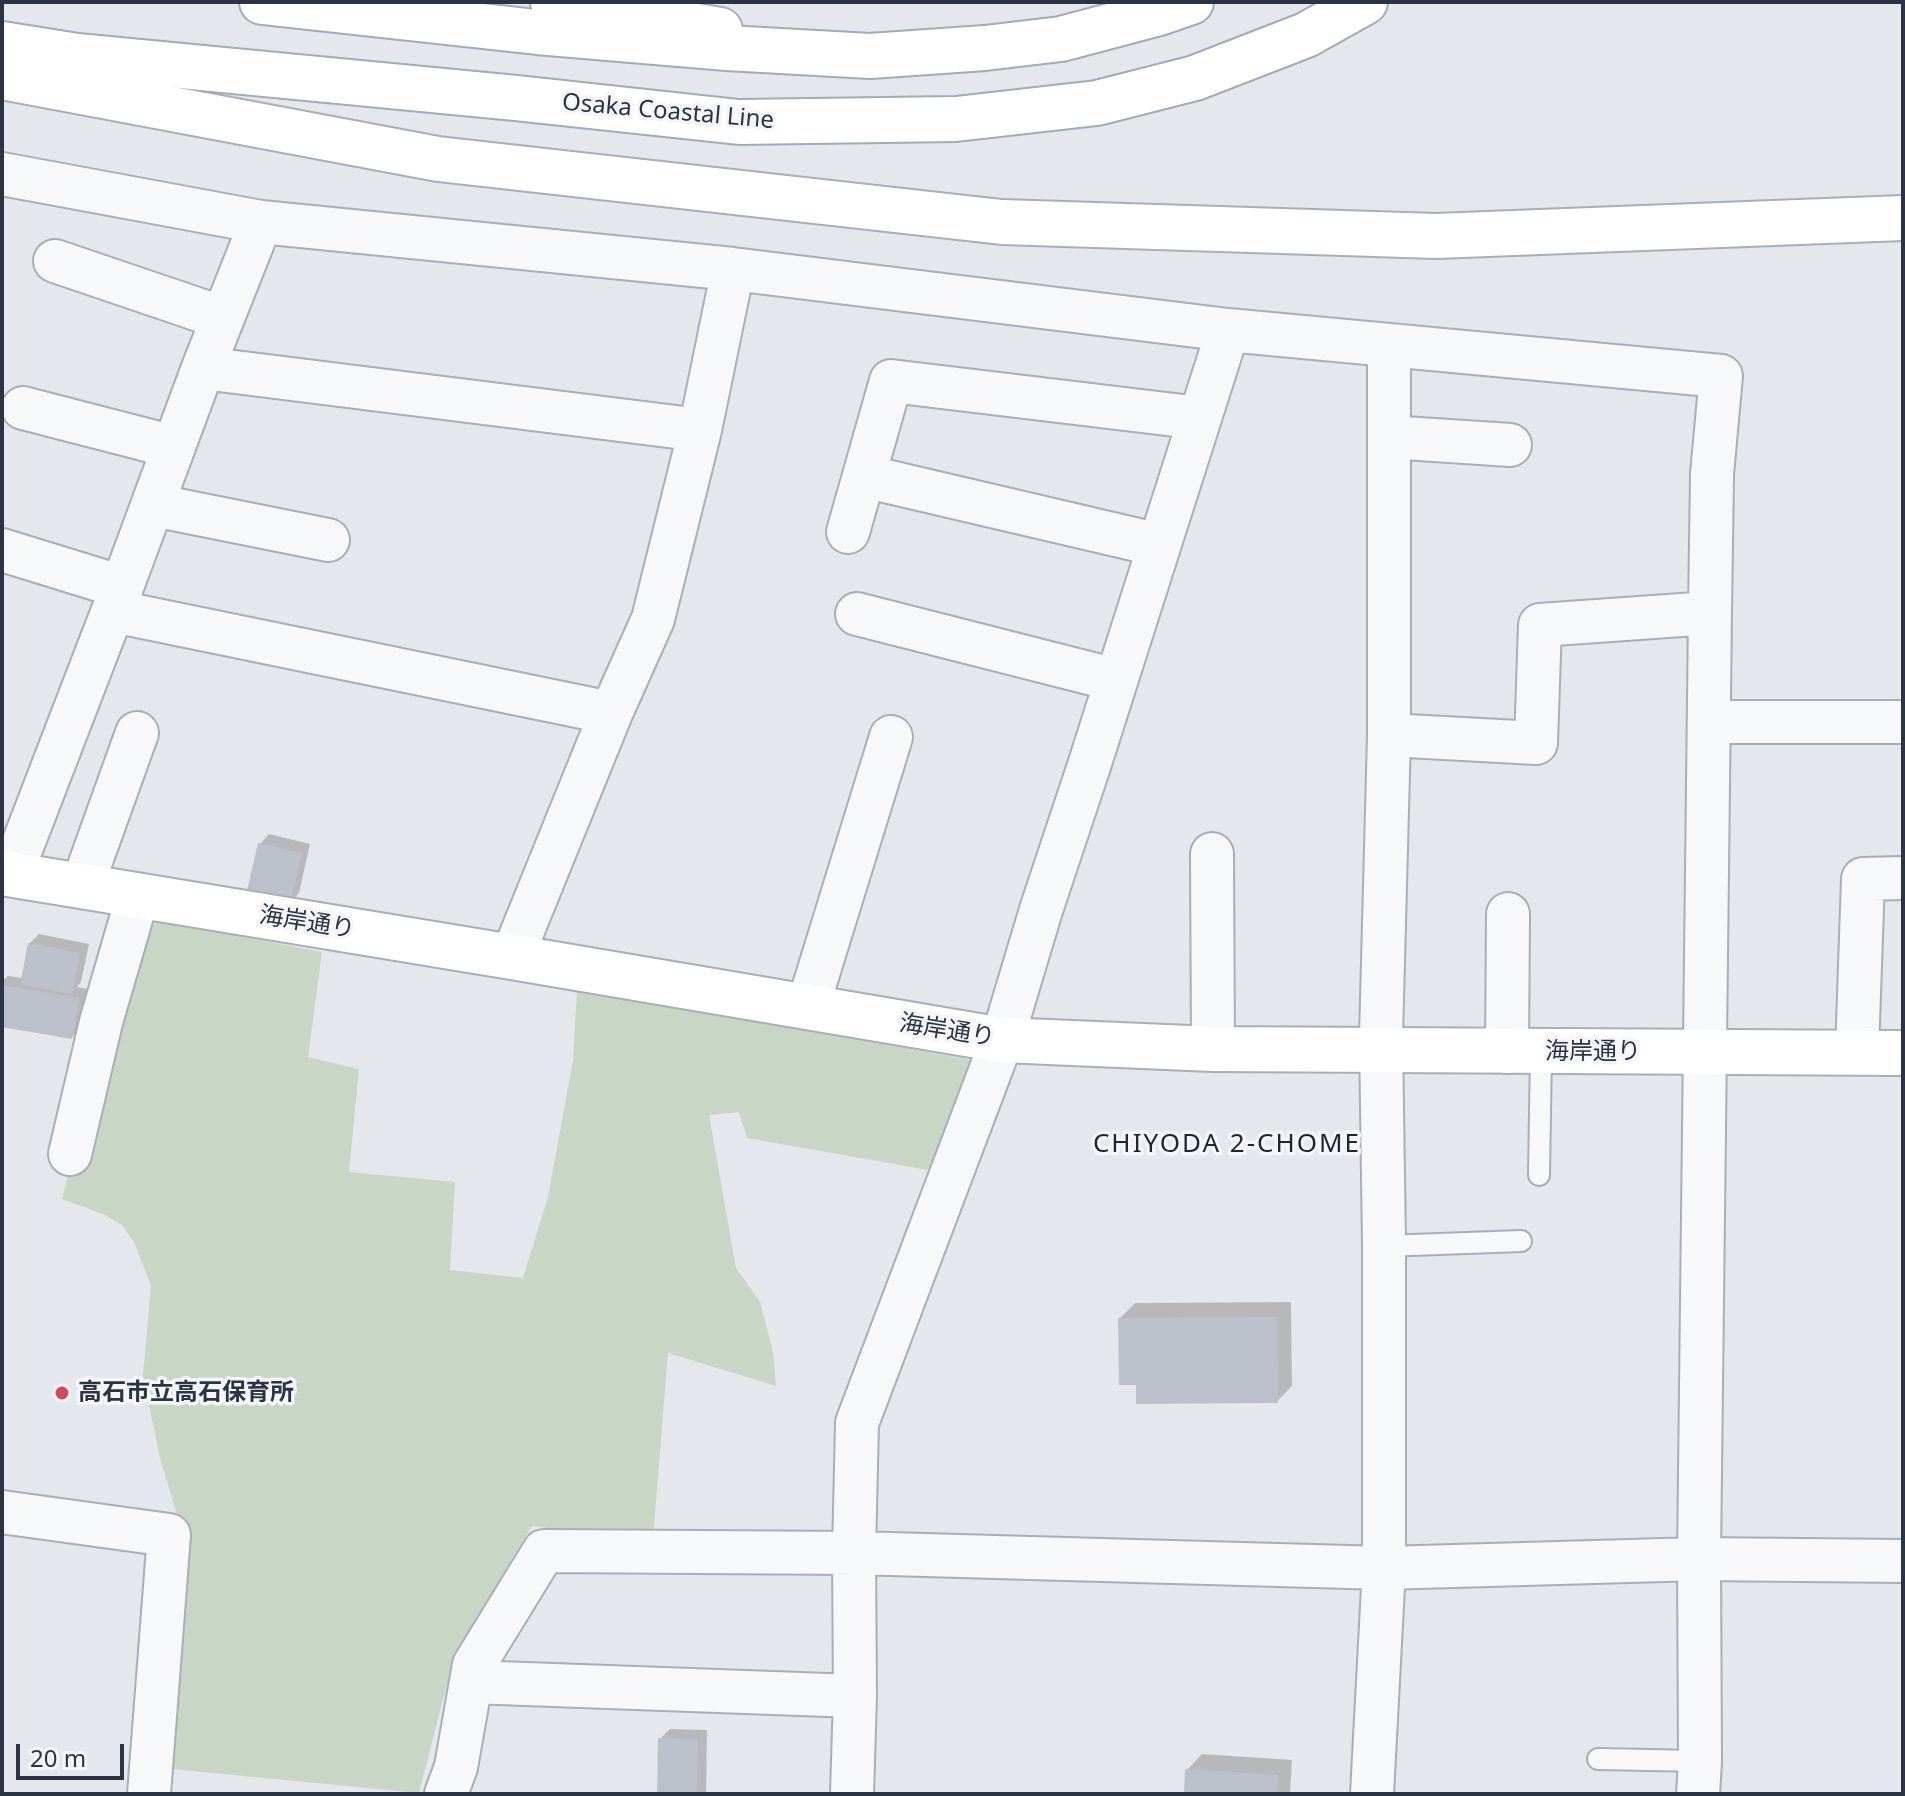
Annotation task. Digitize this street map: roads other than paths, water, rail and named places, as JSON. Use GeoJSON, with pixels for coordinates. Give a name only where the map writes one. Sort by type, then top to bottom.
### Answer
{"type":"FeatureCollection","features":[{"type":"Feature","properties":{"kind":"street"},"geometry":{"type":"LineString","coordinates":[[262,2],[537,32],[870,56],[1061,39],[1191,2]]}},
{"type":"Feature","properties":{"kind":"street"},"geometry":{"type":"LineString","coordinates":[[553,2],[870,56]]}},
{"type":"Feature","properties":{"kind":"street","name":"Osaka Coastal Line"},"geometry":{"type":"LineString","coordinates":[[2,44],[77,56],[739,122],[956,119],[1097,103],[1195,78],[1306,35],[1365,2]]}},
{"type":"Feature","properties":{"kind":"street"},"geometry":{"type":"LineString","coordinates":[[2,77],[438,159],[1002,222],[1436,236],[1903,218]]}},
{"type":"Feature","properties":{"kind":"street"},"geometry":{"type":"LineString","coordinates":[[2,174],[261,222],[733,269],[1228,330],[1721,376],[1712,474],[1699,1777]]}},
{"type":"Feature","properties":{"kind":"street"},"geometry":{"type":"LineString","coordinates":[[6,874],[118,599],[203,368],[261,222]]}},
{"type":"Feature","properties":{"kind":"street"},"geometry":{"type":"LineString","coordinates":[[55,261],[223,318]]}},
{"type":"Feature","properties":{"kind":"street"},"geometry":{"type":"LineString","coordinates":[[512,957],[611,713],[653,619],[700,430],[733,269]]}},
{"type":"Feature","properties":{"kind":"street"},"geometry":{"type":"LineString","coordinates":[[852,1794],[857,1423],[1002,1040],[1228,330]]}},
{"type":"Feature","properties":{"kind":"street"},"geometry":{"type":"LineString","coordinates":[[1372,1794],[1384,1568],[1381,1051],[1389,735],[1389,346]]}},
{"type":"Feature","properties":{"kind":"street"},"geometry":{"type":"LineString","coordinates":[[203,368],[700,430]]}},
{"type":"Feature","properties":{"kind":"street"},"geometry":{"type":"LineString","coordinates":[[848,532],[891,381],[1200,418]]}},
{"type":"Feature","properties":{"kind":"street"},"geometry":{"type":"LineString","coordinates":[[23,408],[174,447]]}},
{"type":"Feature","properties":{"kind":"street"},"geometry":{"type":"LineString","coordinates":[[1389,437],[1510,445]]}},
{"type":"Feature","properties":{"kind":"street"},"geometry":{"type":"LineString","coordinates":[[864,476],[1159,545]]}},
{"type":"Feature","properties":{"kind":"street"},"geometry":{"type":"LineString","coordinates":[[153,505],[328,540]]}},
{"type":"Feature","properties":{"kind":"street"},"geometry":{"type":"LineString","coordinates":[[2,550],[118,599],[611,713]]}},
{"type":"Feature","properties":{"kind":"street"},"geometry":{"type":"LineString","coordinates":[[1389,735],[1536,743],[1540,625],[1710,613]]}},
{"type":"Feature","properties":{"kind":"street"},"geometry":{"type":"LineString","coordinates":[[857,614],[1116,680]]}},
{"type":"Feature","properties":{"kind":"street"},"geometry":{"type":"LineString","coordinates":[[1710,722],[1903,722]]}},
{"type":"Feature","properties":{"kind":"street"},"geometry":{"type":"LineString","coordinates":[[82,886],[137,733]]}},
{"type":"Feature","properties":{"kind":"street"},"geometry":{"type":"LineString","coordinates":[[812,993],[891,737]]}},
{"type":"Feature","properties":{"kind":"street"},"geometry":{"type":"LineString","coordinates":[[1212,854],[1213,1049]]}},
{"type":"Feature","properties":{"kind":"street","name":"海岸通り"},"geometry":{"type":"LineString","coordinates":[[6,874],[1002,1040],[1213,1049],[1903,1053]]}},
{"type":"Feature","properties":{"kind":"street"},"geometry":{"type":"LineString","coordinates":[[1857,1052],[1863,879],[1903,878]]}},
{"type":"Feature","properties":{"kind":"street"},"geometry":{"type":"LineString","coordinates":[[70,1154],[101,1022],[138,895]]}},
{"type":"Feature","properties":{"kind":"street"},"geometry":{"type":"LineString","coordinates":[[1508,914],[1524,1052]]}},
{"type":"Feature","properties":{"kind":"street"},"geometry":{"type":"LineString","coordinates":[[2,1512],[169,1535],[149,1794]]}},
{"type":"Feature","properties":{"kind":"street"},"geometry":{"type":"LineString","coordinates":[[446,1794],[456,1767],[474,1665],[544,1551],[854,1553],[1384,1568],[1699,1559],[1903,1561]]}},
{"type":"Feature","properties":{"kind":"street"},"geometry":{"type":"LineString","coordinates":[[471,1682],[855,1696]]}},
{"type":"Feature","properties":{"kind":"lane"},"geometry":{"type":"LineString","coordinates":[[1524,1052],[1539,1175]]}},
{"type":"Feature","properties":{"kind":"lane"},"geometry":{"type":"LineString","coordinates":[[1384,1246],[1521,1241]]}},
{"type":"Feature","properties":{"kind":"lane"},"geometry":{"type":"LineString","coordinates":[[1598,1759],[1699,1777]]}},
{"type":"Feature","properties":{"kind":"place","name":"高石市立高石保育所"},"geometry":{"type":"Point","coordinates":[62,1393]}},
{"type":"Feature","properties":{"kind":"district","name":"CHIYODA 2-CHOME"},"geometry":{"type":"Point","coordinates":[1227,1145]}}]}
